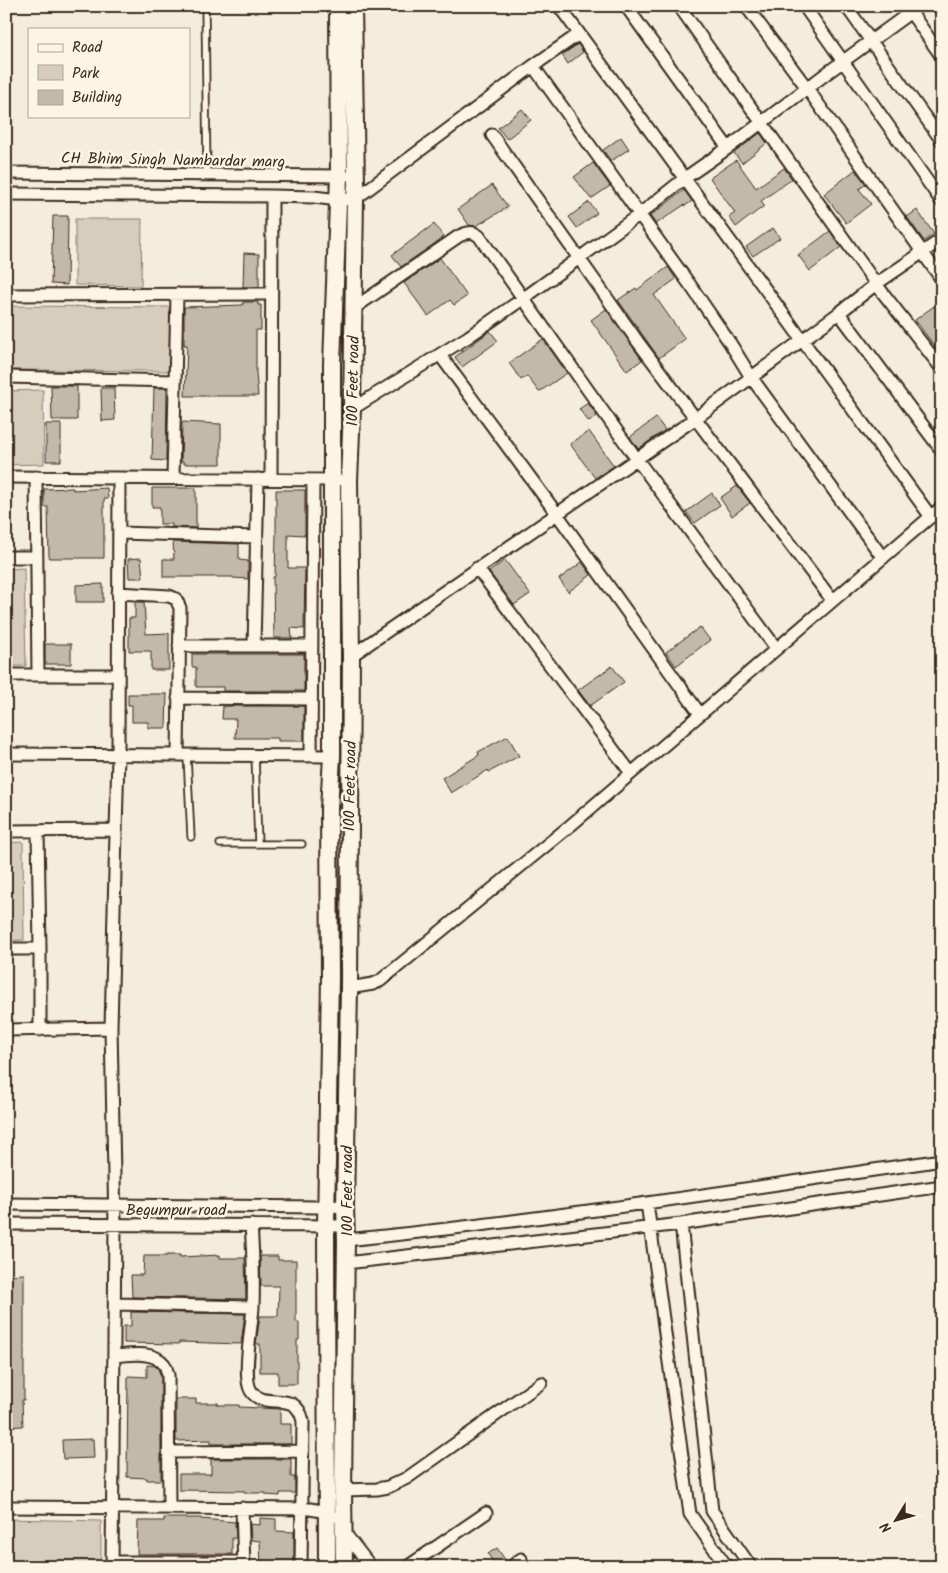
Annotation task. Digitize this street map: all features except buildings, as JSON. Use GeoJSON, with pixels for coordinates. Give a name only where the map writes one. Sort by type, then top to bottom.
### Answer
{"type":"FeatureCollection","features":[{"type":"Feature","properties":{"kind":"street","name":"100 Feet road"},"geometry":{"type":"LineString","coordinates":[[327,1567],[326,1226],[328,1207],[330,809],[332,756],[332,364],[339,176],[338,6]]}},
{"type":"Feature","properties":{"kind":"street","name":"100 Feet road"},"geometry":{"type":"LineString","coordinates":[[344,1567],[345,1206],[349,988],[349,480],[356,176],[353,6]]}},
{"type":"Feature","properties":{"kind":"street"},"geometry":{"type":"LineString","coordinates":[[559,6],[931,517]]}},
{"type":"Feature","properties":{"kind":"street"},"geometry":{"type":"LineString","coordinates":[[626,6],[728,148]]}},
{"type":"Feature","properties":{"kind":"street"},"geometry":{"type":"LineString","coordinates":[[679,6],[876,284],[942,369]]}},
{"type":"Feature","properties":{"kind":"street"},"geometry":{"type":"LineString","coordinates":[[746,6],[807,88],[942,280]]}},
{"type":"Feature","properties":{"kind":"street"},"geometry":{"type":"LineString","coordinates":[[804,6],[942,202]]}},
{"type":"Feature","properties":{"kind":"street"},"geometry":{"type":"LineString","coordinates":[[846,6],[942,141]]}},
{"type":"Feature","properties":{"kind":"street"},"geometry":{"type":"LineString","coordinates":[[352,409],[440,355],[580,259],[685,178],[870,42],[912,8],[942,57]]}},
{"type":"Feature","properties":{"kind":"street"},"geometry":{"type":"LineString","coordinates":[[6,194],[272,196],[314,197],[338,200],[355,199],[532,66],[579,34]]}},
{"type":"Feature","properties":{"kind":"street"},"geometry":{"type":"LineString","coordinates":[[532,66],[640,214],[725,335],[751,377],[883,558]]}},
{"type":"Feature","properties":{"kind":"street"},"geometry":{"type":"LineString","coordinates":[[492,135],[638,342],[832,600]]}},
{"type":"Feature","properties":{"kind":"street","name":"CH Bhim Singh Nambardar marg"},"geometry":{"type":"LineString","coordinates":[[6,174],[356,176]]}},
{"type":"Feature","properties":{"kind":"street"},"geometry":{"type":"LineString","coordinates":[[271,479],[272,196]]}},
{"type":"Feature","properties":{"kind":"street"},"geometry":{"type":"LineString","coordinates":[[354,308],[459,236],[468,232],[474,232],[479,236],[636,458],[776,648]]}},
{"type":"Feature","properties":{"kind":"street"},"geometry":{"type":"LineString","coordinates":[[350,656],[696,418],[876,284],[942,238]]}},
{"type":"Feature","properties":{"kind":"street"},"geometry":{"type":"LineString","coordinates":[[173,478],[177,294]]}},
{"type":"Feature","properties":{"kind":"street"},"geometry":{"type":"LineString","coordinates":[[6,295],[271,294]]}},
{"type":"Feature","properties":{"kind":"street"},"geometry":{"type":"LineString","coordinates":[[839,312],[942,451]]}},
{"type":"Feature","properties":{"kind":"street"},"geometry":{"type":"LineString","coordinates":[[440,355],[700,714]]}},
{"type":"Feature","properties":{"kind":"street"},"geometry":{"type":"LineString","coordinates":[[6,377],[174,381]]}},
{"type":"Feature","properties":{"kind":"street"},"geometry":{"type":"LineString","coordinates":[[6,477],[349,480]]}},
{"type":"Feature","properties":{"kind":"street"},"geometry":{"type":"LineString","coordinates":[[36,477],[38,675]]}},
{"type":"Feature","properties":{"kind":"street"},"geometry":{"type":"LineString","coordinates":[[119,478],[118,754],[111,1028],[116,1225],[112,1564],[244,1564],[242,1508]]}},
{"type":"Feature","properties":{"kind":"street"},"geometry":{"type":"LineString","coordinates":[[254,646],[258,479]]}},
{"type":"Feature","properties":{"kind":"street"},"geometry":{"type":"LineString","coordinates":[[311,756],[313,480]]}},
{"type":"Feature","properties":{"kind":"street"},"geometry":{"type":"LineString","coordinates":[[349,988],[380,981],[571,825],[942,507]]}},
{"type":"Feature","properties":{"kind":"street"},"geometry":{"type":"LineString","coordinates":[[119,533],[258,537]]}},
{"type":"Feature","properties":{"kind":"street"},"geometry":{"type":"LineString","coordinates":[[6,557],[37,557]]}},
{"type":"Feature","properties":{"kind":"street"},"geometry":{"type":"LineString","coordinates":[[477,568],[631,773]]}},
{"type":"Feature","properties":{"kind":"street"},"geometry":{"type":"LineString","coordinates":[[118,593],[161,594],[176,599],[180,608],[178,698],[182,755]]}},
{"type":"Feature","properties":{"kind":"street"},"geometry":{"type":"LineString","coordinates":[[179,646],[312,646]]}},
{"type":"Feature","properties":{"kind":"street"},"geometry":{"type":"LineString","coordinates":[[6,675],[118,675]]}},
{"type":"Feature","properties":{"kind":"street"},"geometry":{"type":"LineString","coordinates":[[178,698],[311,699]]}},
{"type":"Feature","properties":{"kind":"street"},"geometry":{"type":"LineString","coordinates":[[6,754],[332,756]]}},
{"type":"Feature","properties":{"kind":"street"},"geometry":{"type":"LineString","coordinates":[[6,831],[116,830]]}},
{"type":"Feature","properties":{"kind":"street"},"geometry":{"type":"LineString","coordinates":[[38,831],[40,1030]]}},
{"type":"Feature","properties":{"kind":"street"},"geometry":{"type":"LineString","coordinates":[[6,949],[40,949]]}},
{"type":"Feature","properties":{"kind":"street"},"geometry":{"type":"LineString","coordinates":[[6,1030],[111,1028]]}},
{"type":"Feature","properties":{"kind":"street","name":"Begumpur road"},"geometry":{"type":"LineString","coordinates":[[6,1224],[326,1226],[346,1233],[425,1232],[647,1203],[942,1160]]}},
{"type":"Feature","properties":{"kind":"street"},"geometry":{"type":"LineString","coordinates":[[346,1263],[651,1228],[942,1186]]}},
{"type":"Feature","properties":{"kind":"street"},"geometry":{"type":"LineString","coordinates":[[647,1203],[690,1514],[727,1567]]}},
{"type":"Feature","properties":{"kind":"street","name":"Begumpur road"},"geometry":{"type":"LineString","coordinates":[[6,1204],[345,1206]]}},
{"type":"Feature","properties":{"kind":"street"},"geometry":{"type":"LineString","coordinates":[[681,1224],[712,1511],[751,1567]]}},
{"type":"Feature","properties":{"kind":"street"},"geometry":{"type":"LineString","coordinates":[[251,1225],[253,1307],[248,1382],[251,1391],[256,1396],[266,1400],[295,1405],[301,1411],[303,1421],[301,1567]]}},
{"type":"Feature","properties":{"kind":"street"},"geometry":{"type":"LineString","coordinates":[[115,1304],[253,1307]]}},
{"type":"Feature","properties":{"kind":"street"},"geometry":{"type":"LineString","coordinates":[[114,1356],[147,1355],[164,1364],[168,1375],[169,1508]]}},
{"type":"Feature","properties":{"kind":"street"},"geometry":{"type":"LineString","coordinates":[[343,1490],[378,1489],[388,1487],[407,1478],[541,1383]]}},
{"type":"Feature","properties":{"kind":"street"},"geometry":{"type":"LineString","coordinates":[[169,1452],[302,1452]]}},
{"type":"Feature","properties":{"kind":"street"},"geometry":{"type":"LineString","coordinates":[[6,1507],[315,1509],[328,1512],[371,1567]]}},
{"type":"Feature","properties":{"kind":"street"},"geometry":{"type":"LineString","coordinates":[[407,1567],[486,1513]]}},
{"type":"Feature","properties":{"kind":"street"},"geometry":{"type":"LineString","coordinates":[[511,1567],[521,1559]]}},
{"type":"Feature","properties":{"kind":"lane"},"geometry":{"type":"LineString","coordinates":[[205,6],[207,175]]}},
{"type":"Feature","properties":{"kind":"lane"},"geometry":{"type":"LineString","coordinates":[[182,755],[191,837]]}},
{"type":"Feature","properties":{"kind":"lane"},"geometry":{"type":"LineString","coordinates":[[255,755],[258,844]]}},
{"type":"Feature","properties":{"kind":"lane"},"geometry":{"type":"LineString","coordinates":[[220,844],[302,844]]}},
{"type":"Feature","properties":{"kind":"green space"},"geometry":{"type":"Polygon","coordinates":[[[75,219],[142,219],[141,286],[75,285],[75,219]]]}},
{"type":"Feature","properties":{"kind":"green space"},"geometry":{"type":"Polygon","coordinates":[[[6,306],[170,307],[170,371],[6,370],[6,306]]]}},
{"type":"Feature","properties":{"kind":"green space"},"geometry":{"type":"Polygon","coordinates":[[[43,390],[44,464],[6,465],[6,391],[43,390]]]}},
{"type":"Feature","properties":{"kind":"green space"},"geometry":{"type":"Polygon","coordinates":[[[24,568],[26,666],[6,666],[6,569],[24,568]]]}},
{"type":"Feature","properties":{"kind":"green space"},"geometry":{"type":"Polygon","coordinates":[[[23,842],[24,940],[6,941],[6,843],[23,842]]]}},
{"type":"Feature","properties":{"kind":"green space"},"geometry":{"type":"Polygon","coordinates":[[[6,1519],[101,1521],[101,1567],[6,1567],[6,1519]]]}}]}
